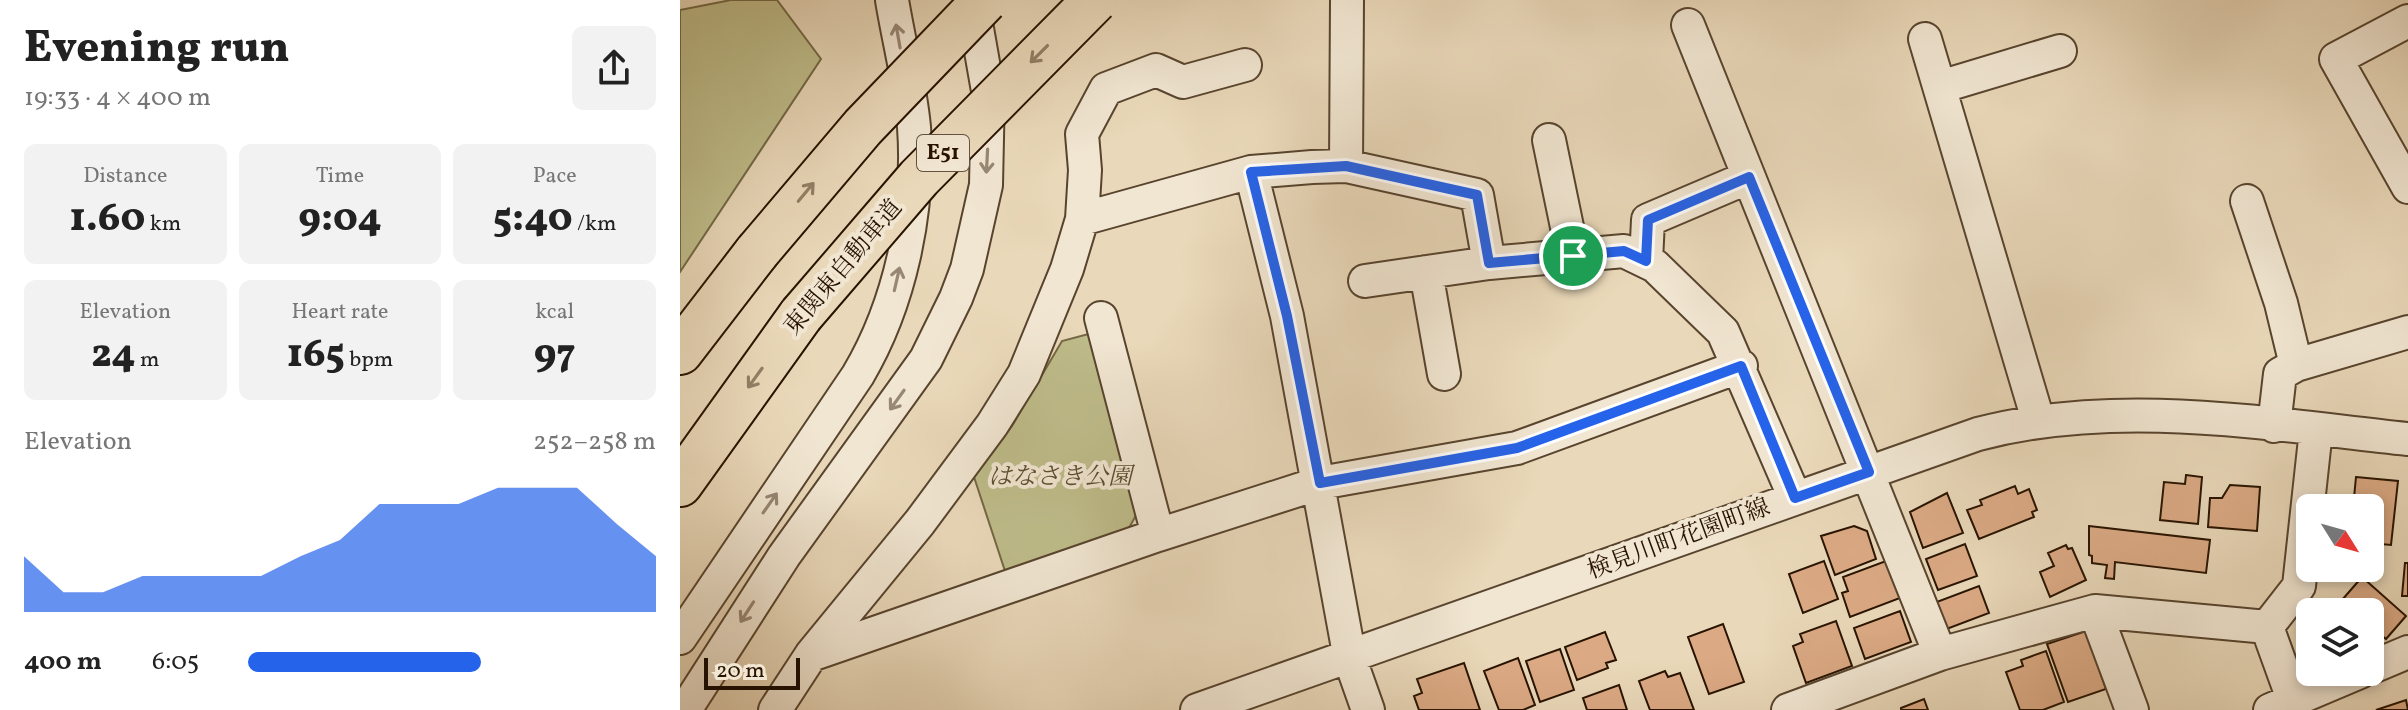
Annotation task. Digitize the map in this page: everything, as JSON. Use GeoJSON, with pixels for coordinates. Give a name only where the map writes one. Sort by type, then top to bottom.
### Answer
{"type":"FeatureCollection","features":[{"type":"Feature","properties":{"kind":"highway"},"geometry":{"type":"LineString","coordinates":[[680,352],[757,252],[863,127],[985,0]]}},
{"type":"Feature","properties":{"kind":"highway","name":"東関東自動車道"},"geometry":{"type":"LineString","coordinates":[[680,484],[801,315],[919,178],[1095,0]]}},
{"type":"Feature","properties":{"kind":"street"},"geometry":{"type":"LineString","coordinates":[[680,638],[858,375],[878,341],[889,310],[906,242],[914,167],[914,126],[892,0]]}},
{"type":"Feature","properties":{"kind":"street"},"geometry":{"type":"LineString","coordinates":[[685,710],[784,556],[926,359],[956,298],[967,269],[986,185],[988,91],[972,0]]}},
{"type":"Feature","properties":{"kind":"street"},"geometry":{"type":"LineString","coordinates":[[1346,166],[1347,0]]}},
{"type":"Feature","properties":{"kind":"street"},"geometry":{"type":"LineString","coordinates":[[2408,21],[2336,59],[2408,187]]}},
{"type":"Feature","properties":{"kind":"street"},"geometry":{"type":"LineString","coordinates":[[1688,25],[1940,654]]}},
{"type":"Feature","properties":{"kind":"street"},"geometry":{"type":"LineString","coordinates":[[1925,39],[2038,420]]}},
{"type":"Feature","properties":{"kind":"street"},"geometry":{"type":"LineString","coordinates":[[1940,87],[2060,51]]}},
{"type":"Feature","properties":{"kind":"street"},"geometry":{"type":"LineString","coordinates":[[775,710],[811,655],[920,522],[1000,412],[1048,323],[1082,219],[1085,170],[1082,134],[1106,89],[1156,70],[1183,82],[1245,65]]}},
{"type":"Feature","properties":{"kind":"street"},"geometry":{"type":"LineString","coordinates":[[1549,140],[1573,256]]}},
{"type":"Feature","properties":{"kind":"street"},"geometry":{"type":"LineString","coordinates":[[1082,219],[1251,172],[1346,166],[1477,195],[1489,263]]}},
{"type":"Feature","properties":{"kind":"street"},"geometry":{"type":"LineString","coordinates":[[1251,172],[1287,316],[1350,659],[1368,710]]}},
{"type":"Feature","properties":{"kind":"street"},"geometry":{"type":"LineString","coordinates":[[1646,261],[1648,220],[1749,177]]}},
{"type":"Feature","properties":{"kind":"street"},"geometry":{"type":"LineString","coordinates":[[2247,201],[2281,303],[2296,365]]}},
{"type":"Feature","properties":{"kind":"street"},"geometry":{"type":"LineString","coordinates":[[1365,281],[1489,263],[1624,251],[1646,261],[1655,266],[1723,332],[1741,366],[1795,498]]}},
{"type":"Feature","properties":{"kind":"street"},"geometry":{"type":"LineString","coordinates":[[1426,272],[1444,374]]}},
{"type":"Feature","properties":{"kind":"street"},"geometry":{"type":"LineString","coordinates":[[1101,318],[1158,535]]}},
{"type":"Feature","properties":{"kind":"street"},"geometry":{"type":"LineString","coordinates":[[2274,426],[2280,374],[2296,365],[2408,332]]}},
{"type":"Feature","properties":{"kind":"street"},"geometry":{"type":"LineString","coordinates":[[811,655],[1158,535],[1320,483],[1517,448],[1741,366]]}},
{"type":"Feature","properties":{"kind":"street","name":"検見川町花園町線"},"geometry":{"type":"LineString","coordinates":[[1197,710],[1350,659],[1978,434],[2038,420],[2145,414],[2316,430],[2403,431]]}},
{"type":"Feature","properties":{"kind":"street"},"geometry":{"type":"LineString","coordinates":[[2267,627],[2299,586],[2316,430]]}},
{"type":"Feature","properties":{"kind":"street"},"geometry":{"type":"LineString","coordinates":[[1788,710],[1940,654],[2095,611],[2267,627]]}},
{"type":"Feature","properties":{"kind":"street"},"geometry":{"type":"LineString","coordinates":[[2095,611],[2132,710]]}},
{"type":"Feature","properties":{"kind":"street"},"geometry":{"type":"LineString","coordinates":[[2267,627],[2287,706],[2330,686]]}},
{"type":"Feature","properties":{"kind":"street"},"geometry":{"type":"LineString","coordinates":[[2384,662],[2408,652]]}},
{"type":"Feature","properties":{"kind":"green space"},"geometry":{"type":"Polygon","coordinates":[[[731,0],[777,0],[821,59],[680,272],[680,10],[731,0]]]}},
{"type":"Feature","properties":{"kind":"green space","name":"はなさき公園"},"geometry":{"type":"Polygon","coordinates":[[[1096,332],[1140,508],[1129,528],[1005,571],[974,477],[1012,426],[1062,341],[1096,332]]]}},
{"type":"Feature","properties":{"kind":"building"},"geometry":{"type":"Polygon","coordinates":[[[2186,475],[2202,477],[2198,524],[2160,520],[2164,482],[2185,484],[2186,475]]]}},
{"type":"Feature","properties":{"kind":"building"},"geometry":{"type":"Polygon","coordinates":[[[2356,477],[2398,481],[2391,545],[2384,544],[2384,494],[2354,494],[2356,477]]]}},
{"type":"Feature","properties":{"kind":"building"},"geometry":{"type":"Polygon","coordinates":[[[2230,485],[2260,487],[2257,531],[2208,527],[2210,498],[2222,498],[2230,485]]]}},
{"type":"Feature","properties":{"kind":"building"},"geometry":{"type":"Polygon","coordinates":[[[2015,486],[2018,494],[2029,489],[2037,510],[2032,512],[2034,517],[1979,539],[1967,510],[1982,505],[1980,500],[2015,486]]]}},
{"type":"Feature","properties":{"kind":"building"},"geometry":{"type":"Polygon","coordinates":[[[1947,493],[1963,533],[1923,548],[1910,512],[1947,493]]]}},
{"type":"Feature","properties":{"kind":"building"},"geometry":{"type":"Polygon","coordinates":[[[1854,526],[1867,531],[1876,559],[1835,575],[1821,536],[1854,526]]]}},
{"type":"Feature","properties":{"kind":"building"},"geometry":{"type":"Polygon","coordinates":[[[2089,526],[2210,540],[2206,573],[2115,562],[2114,579],[2105,578],[2107,565],[2092,563],[2092,556],[2089,555],[2089,526]]]}},
{"type":"Feature","properties":{"kind":"building"},"geometry":{"type":"Polygon","coordinates":[[[1965,544],[1977,576],[1938,590],[1926,559],[1965,544]]]}},
{"type":"Feature","properties":{"kind":"building"},"geometry":{"type":"Polygon","coordinates":[[[2066,545],[2068,549],[2072,548],[2086,580],[2050,597],[2040,572],[2054,566],[2048,553],[2066,545]]]}},
{"type":"Feature","properties":{"kind":"building"},"geometry":{"type":"Polygon","coordinates":[[[1824,561],[1838,599],[1803,613],[1789,574],[1824,561]]]}},
{"type":"Feature","properties":{"kind":"building"},"geometry":{"type":"Polygon","coordinates":[[[1886,561],[1900,598],[1850,617],[1842,593],[1848,591],[1843,577],[1886,561]]]}},
{"type":"Feature","properties":{"kind":"building"},"geometry":{"type":"Polygon","coordinates":[[[2405,563],[2408,563],[2408,596],[2402,596],[2405,563]]]}},
{"type":"Feature","properties":{"kind":"building"},"geometry":{"type":"Polygon","coordinates":[[[2358,582],[2368,582],[2406,616],[2386,639],[2384,598],[2344,598],[2358,582]]]}},
{"type":"Feature","properties":{"kind":"building"},"geometry":{"type":"Polygon","coordinates":[[[1979,586],[1989,613],[1944,630],[1934,603],[1979,586]]]}},
{"type":"Feature","properties":{"kind":"building"},"geometry":{"type":"Polygon","coordinates":[[[1900,611],[1911,642],[1865,659],[1854,628],[1900,611]]]}},
{"type":"Feature","properties":{"kind":"building"},"geometry":{"type":"Polygon","coordinates":[[[1836,621],[1852,666],[1806,683],[1793,646],[1803,642],[1800,634],[1836,621]]]}},
{"type":"Feature","properties":{"kind":"building"},"geometry":{"type":"Polygon","coordinates":[[[1723,624],[1744,682],[1709,694],[1688,637],[1723,624]]]}},
{"type":"Feature","properties":{"kind":"building"},"geometry":{"type":"Polygon","coordinates":[[[2086,631],[2106,689],[2068,702],[2047,644],[2086,631]]]}},
{"type":"Feature","properties":{"kind":"building"},"geometry":{"type":"Polygon","coordinates":[[[1605,632],[1616,660],[1606,663],[1608,668],[1577,680],[1565,647],[1605,632]]]}},
{"type":"Feature","properties":{"kind":"building"},"geometry":{"type":"Polygon","coordinates":[[[1560,649],[1574,690],[1540,702],[1526,661],[1560,649]]]}},
{"type":"Feature","properties":{"kind":"building"},"geometry":{"type":"Polygon","coordinates":[[[2046,651],[2064,702],[2043,710],[2020,710],[2006,672],[2023,666],[2021,660],[2046,651]]]}},
{"type":"Feature","properties":{"kind":"building"},"geometry":{"type":"Polygon","coordinates":[[[1518,658],[1535,705],[1523,710],[1499,710],[1484,671],[1518,658]]]}},
{"type":"Feature","properties":{"kind":"building"},"geometry":{"type":"Polygon","coordinates":[[[1464,663],[1480,710],[1419,710],[1414,696],[1422,693],[1417,679],[1464,663]]]}},
{"type":"Feature","properties":{"kind":"building"},"geometry":{"type":"Polygon","coordinates":[[[1665,671],[1668,677],[1680,673],[1694,710],[1650,710],[1639,681],[1665,671]]]}},
{"type":"Feature","properties":{"kind":"building"},"geometry":{"type":"Polygon","coordinates":[[[1619,685],[1627,710],[1587,710],[1583,698],[1619,685]]]}},
{"type":"Feature","properties":{"kind":"building"},"geometry":{"type":"Polygon","coordinates":[[[1924,699],[1928,710],[1901,710],[1901,708],[1924,699]]]}},
{"type":"Feature","properties":{"kind":"building"},"geometry":{"type":"Polygon","coordinates":[[[2406,700],[2408,710],[2376,710],[2406,700]]]}},
{"type":"Feature","properties":{"kind":"route"},"geometry":{"type":"LineString","coordinates":[[1346,166],[1408,177],[1477,195],[1489,263],[1573,256],[1624,251],[1646,261],[1648,220],[1749,177],[1869,472],[1795,498],[1741,366],[1517,448],[1320,483],[1287,316],[1251,172],[1346,166]]}}]}
